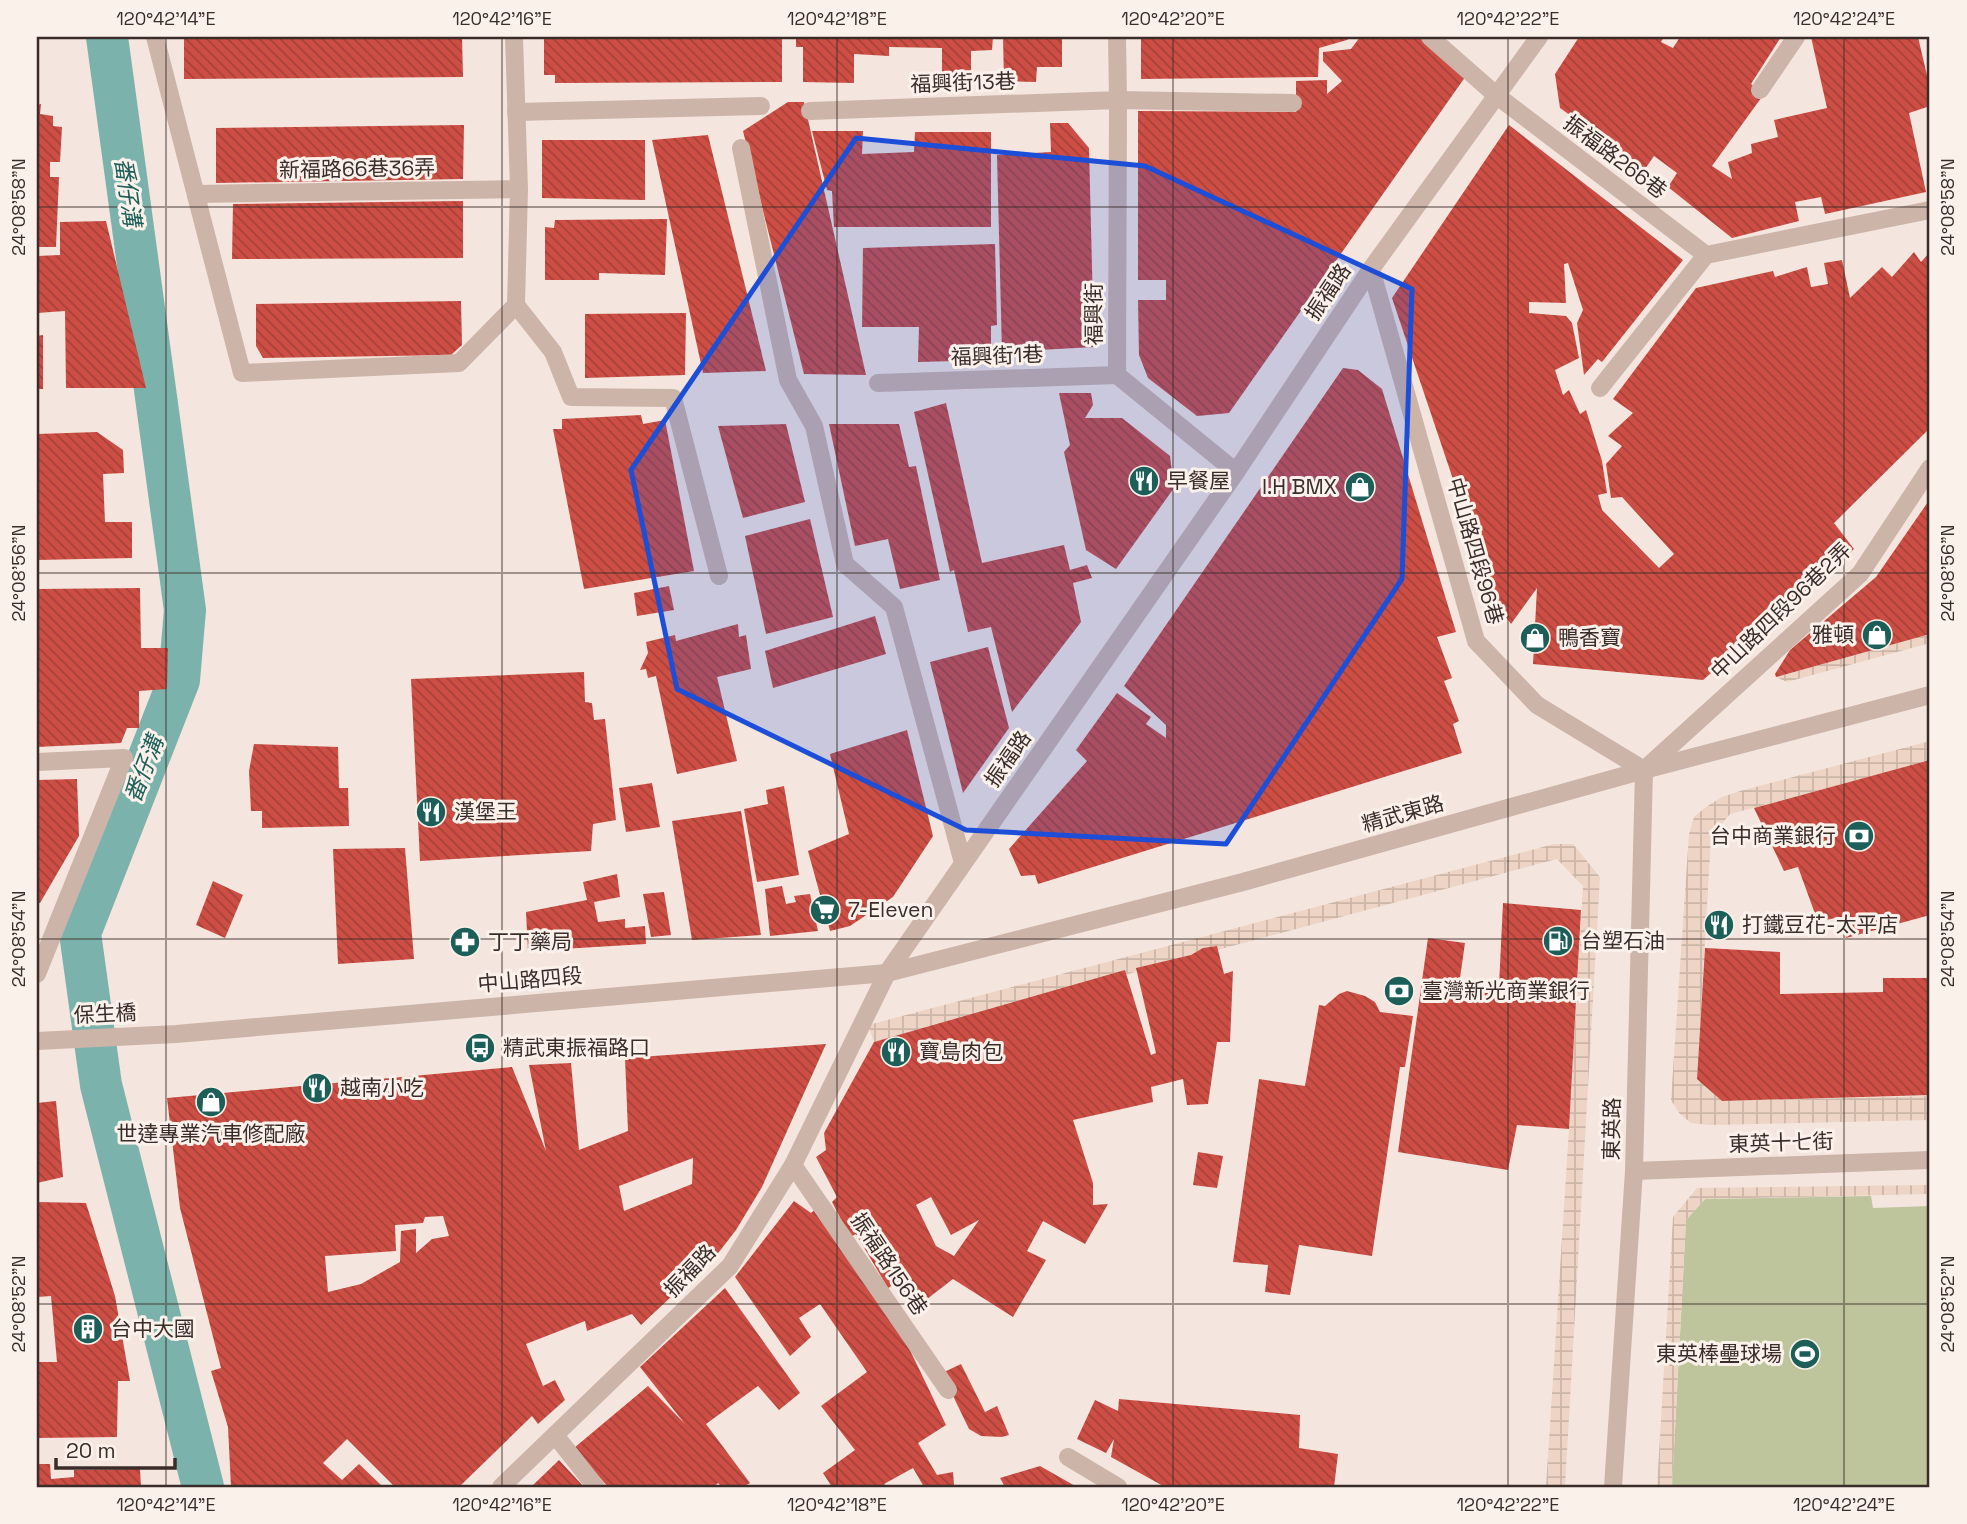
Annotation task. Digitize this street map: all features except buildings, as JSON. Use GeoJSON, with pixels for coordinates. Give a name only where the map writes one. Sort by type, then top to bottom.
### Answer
{"type":"FeatureCollection","features":[{"type":"Feature","properties":{"kind":"street"},"geometry":{"type":"LineString","coordinates":[[155,37],[242,373],[459,363],[516,305]]}},
{"type":"Feature","properties":{"kind":"street"},"geometry":{"type":"LineString","coordinates":[[514,37],[519,188],[516,305],[553,352],[571,397],[673,398],[719,576]]}},
{"type":"Feature","properties":{"kind":"street","name":"福興街"},"geometry":{"type":"LineString","coordinates":[[1116,37],[1117,376]]}},
{"type":"Feature","properties":{"kind":"street","name":"振福路266巷"},"geometry":{"type":"LineString","coordinates":[[1430,37],[1496,95],[1706,255]]}},
{"type":"Feature","properties":{"kind":"street","name":"振福路"},"geometry":{"type":"LineString","coordinates":[[501,1487],[730,1266],[793,1165],[887,972],[1236,472],[1371,270],[1539,37]]}},
{"type":"Feature","properties":{"kind":"street"},"geometry":{"type":"LineString","coordinates":[[1760,90],[1796,37]]}},
{"type":"Feature","properties":{"kind":"street"},"geometry":{"type":"LineString","coordinates":[[1118,100],[1293,103]]}},
{"type":"Feature","properties":{"kind":"street","name":"福興街13巷"},"geometry":{"type":"LineString","coordinates":[[810,111],[1118,100]]}},
{"type":"Feature","properties":{"kind":"street"},"geometry":{"type":"LineString","coordinates":[[516,112],[761,106]]}},
{"type":"Feature","properties":{"kind":"street"},"geometry":{"type":"LineString","coordinates":[[741,148],[788,380],[814,426],[845,564],[894,607],[963,863]]}},
{"type":"Feature","properties":{"kind":"street","name":"新福路66巷36弄"},"geometry":{"type":"LineString","coordinates":[[196,194],[519,188]]}},
{"type":"Feature","properties":{"kind":"street"},"geometry":{"type":"LineString","coordinates":[[1600,388],[1706,255],[1930,210]]}},
{"type":"Feature","properties":{"kind":"street","name":"中山路四段96巷"},"geometry":{"type":"LineString","coordinates":[[1371,270],[1476,641],[1537,705],[1644,770]]}},
{"type":"Feature","properties":{"kind":"street"},"geometry":{"type":"LineString","coordinates":[[1117,376],[1236,472]]}},
{"type":"Feature","properties":{"kind":"street","name":"福興街1巷"},"geometry":{"type":"LineString","coordinates":[[878,383],[1117,376]]}},
{"type":"Feature","properties":{"kind":"street","name":"中山路四段96巷2弄"},"geometry":{"type":"LineString","coordinates":[[1644,770],[1860,574],[1930,468]]}},
{"type":"Feature","properties":{"kind":"street","name":"精武東路"},"geometry":{"type":"LineString","coordinates":[[887,972],[1243,882],[1644,770],[1930,695]]}},
{"type":"Feature","properties":{"kind":"street"},"geometry":{"type":"LineString","coordinates":[[37,762],[124,758],[37,974]]}},
{"type":"Feature","properties":{"kind":"street","name":"東英路"},"geometry":{"type":"LineString","coordinates":[[1613,1487],[1634,1171],[1644,770]]}},
{"type":"Feature","properties":{"kind":"street","name":"中山路四段"},"geometry":{"type":"LineString","coordinates":[[176,1034],[887,972]]}},
{"type":"Feature","properties":{"kind":"street","name":"保生橋"},"geometry":{"type":"LineString","coordinates":[[37,1041],[176,1034]]}},
{"type":"Feature","properties":{"kind":"street","name":"東英十七街"},"geometry":{"type":"LineString","coordinates":[[1634,1171],[1930,1160]]}},
{"type":"Feature","properties":{"kind":"street","name":"振福路156巷"},"geometry":{"type":"LineString","coordinates":[[793,1165],[948,1390]]}},
{"type":"Feature","properties":{"kind":"street"},"geometry":{"type":"LineString","coordinates":[[555,1435],[596,1487]]}},
{"type":"Feature","properties":{"kind":"street"},"geometry":{"type":"LineString","coordinates":[[1068,1457],[1118,1487]]}},
{"type":"Feature","properties":{"kind":"highlighted area"},"geometry":{"type":"Polygon","coordinates":[[[856,138],[1145,166],[1412,289],[1402,579],[1226,844],[966,830],[677,689],[631,470],[856,138]]]}},
{"type":"Feature","properties":{"kind":"green space","name":"東英棒壘球場"},"geometry":{"type":"Polygon","coordinates":[[[1871,1196],[1873,1208],[1930,1206],[1930,1487],[1672,1487],[1686,1220],[1705,1199],[1871,1196]]]}},
{"type":"Feature","properties":{"kind":"shaded area"},"geometry":{"type":"Polygon","coordinates":[[[1930,634],[1930,643],[1787,682],[1776,677],[1930,634]]]}},
{"type":"Feature","properties":{"kind":"shaded area"},"geometry":{"type":"Polygon","coordinates":[[[1930,741],[1930,761],[1730,814],[1711,837],[1697,1078],[1722,1101],[1930,1096],[1930,1120],[1710,1125],[1691,1123],[1679,1113],[1671,1100],[1689,834],[1694,817],[1722,797],[1740,791],[1930,741]]]}},
{"type":"Feature","properties":{"kind":"shaded area"},"geometry":{"type":"Polygon","coordinates":[[[1554,844],[1573,844],[1600,877],[1565,1487],[1546,1487],[1583,886],[1557,859],[874,1042],[868,1025],[1554,844]]]}},
{"type":"Feature","properties":{"kind":"shaded area"},"geometry":{"type":"Polygon","coordinates":[[[1930,1185],[1930,1194],[1705,1199],[1686,1220],[1672,1487],[1657,1487],[1673,1217],[1697,1188],[1930,1185]]]}},
{"type":"Feature","properties":{"kind":"waterway","name":"番仔溝"},"geometry":{"type":"LineString","coordinates":[[107,37],[185,610],[179,680],[80,933],[101,1085],[203,1487]]}},
{"type":"Feature","properties":{"kind":"place","name":"早餐屋"},"geometry":{"type":"Point","coordinates":[1144,481]}},
{"type":"Feature","properties":{"kind":"place","name":"I.H BMX"},"geometry":{"type":"Point","coordinates":[1360,487]}},
{"type":"Feature","properties":{"kind":"place","name":"雅頓"},"geometry":{"type":"Point","coordinates":[1877,635]}},
{"type":"Feature","properties":{"kind":"place","name":"鴨香寶"},"geometry":{"type":"Point","coordinates":[1535,638]}},
{"type":"Feature","properties":{"kind":"place","name":"漢堡王"},"geometry":{"type":"Point","coordinates":[431,812]}},
{"type":"Feature","properties":{"kind":"place","name":"台中商業銀行"},"geometry":{"type":"Point","coordinates":[1859,836]}},
{"type":"Feature","properties":{"kind":"place","name":"7-Eleven"},"geometry":{"type":"Point","coordinates":[825,910]}},
{"type":"Feature","properties":{"kind":"place","name":"打鐵豆花-太平店"},"geometry":{"type":"Point","coordinates":[1719,925]}},
{"type":"Feature","properties":{"kind":"place","name":"台塑石油"},"geometry":{"type":"Point","coordinates":[1558,941]}},
{"type":"Feature","properties":{"kind":"place","name":"丁丁藥局"},"geometry":{"type":"Point","coordinates":[465,942]}},
{"type":"Feature","properties":{"kind":"place","name":"臺灣新光商業銀行"},"geometry":{"type":"Point","coordinates":[1399,991]}},
{"type":"Feature","properties":{"kind":"place","name":"精武東振福路口"},"geometry":{"type":"Point","coordinates":[480,1048]}},
{"type":"Feature","properties":{"kind":"place","name":"寶島肉包"},"geometry":{"type":"Point","coordinates":[896,1052]}},
{"type":"Feature","properties":{"kind":"place","name":"越南小吃"},"geometry":{"type":"Point","coordinates":[317,1088]}},
{"type":"Feature","properties":{"kind":"place","name":"世達專業汽車修配廠"},"geometry":{"type":"Point","coordinates":[211,1102]}},
{"type":"Feature","properties":{"kind":"place","name":"台中大國"},"geometry":{"type":"Point","coordinates":[88,1329]}},
{"type":"Feature","properties":{"kind":"place","name":"東英棒壘球場"},"geometry":{"type":"Point","coordinates":[1805,1354]}}]}
